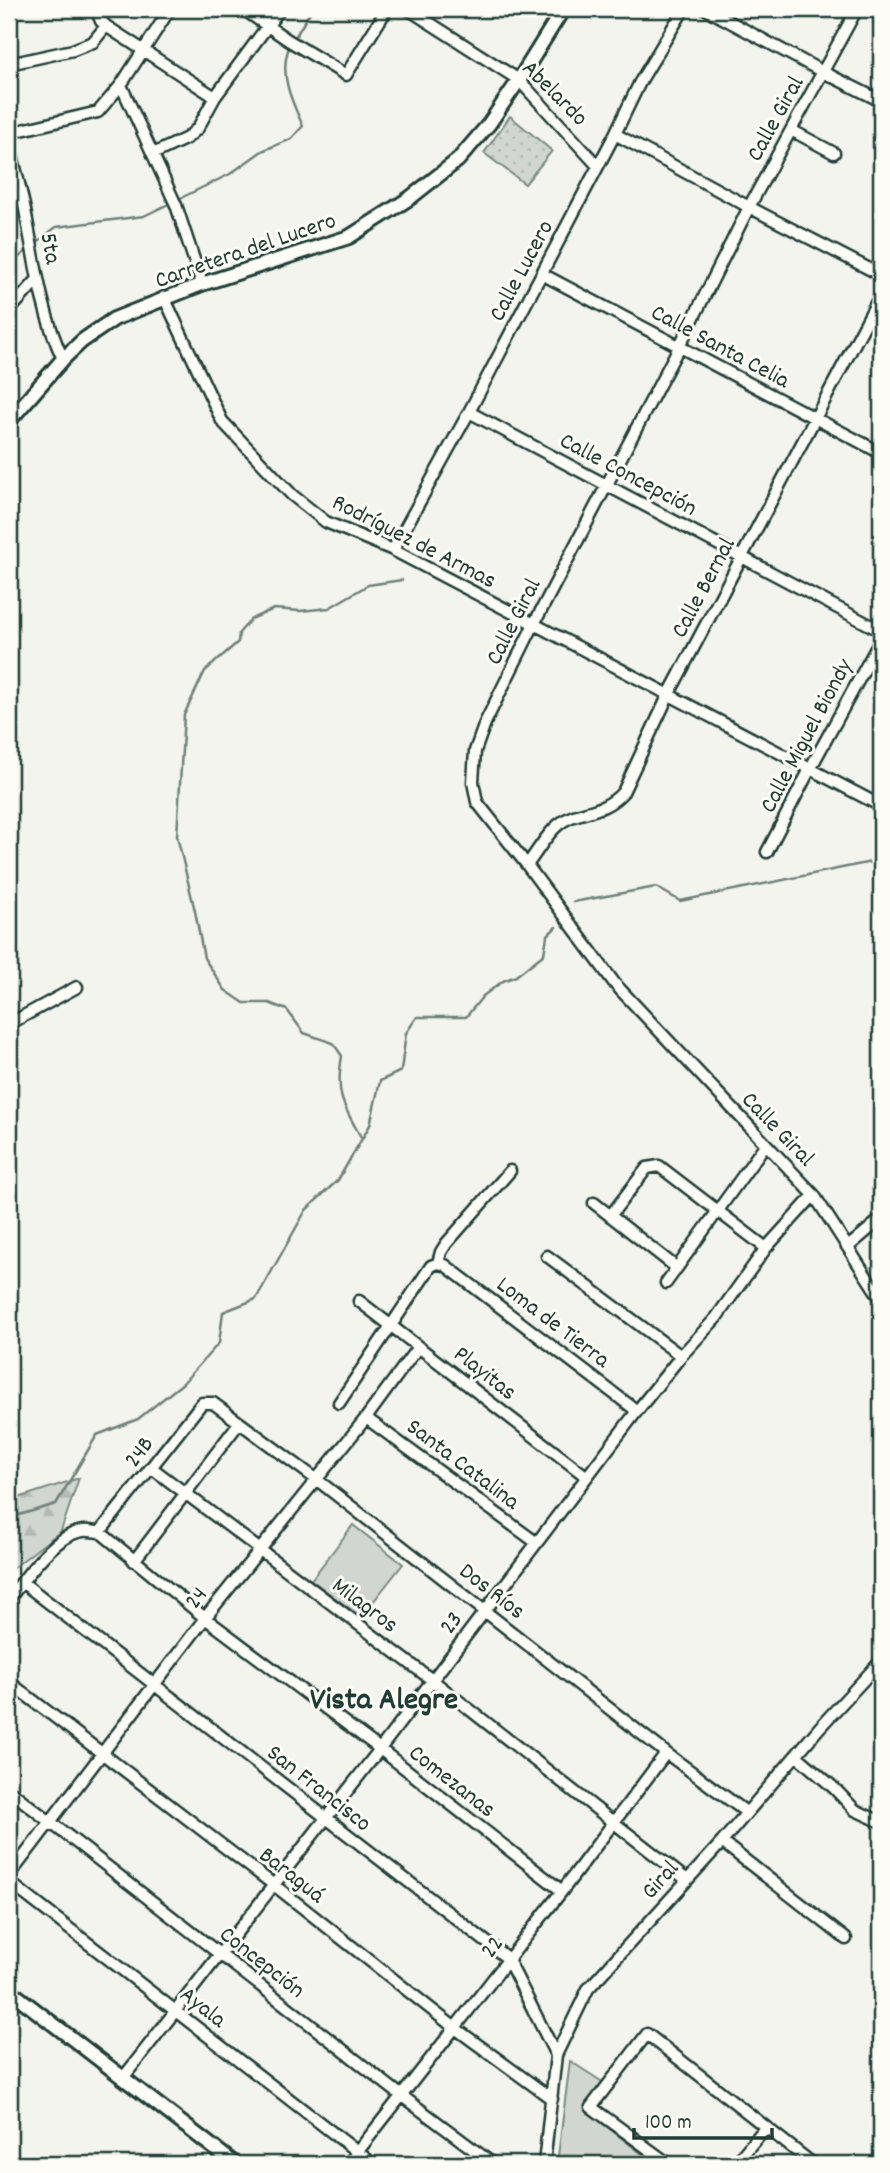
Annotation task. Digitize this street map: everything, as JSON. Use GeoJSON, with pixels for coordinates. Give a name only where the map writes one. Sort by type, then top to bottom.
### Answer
{"type":"FeatureCollection","features":[{"type":"Feature","properties":{"kind":"main road","name":"Carretera del Lucero"},"geometry":{"type":"LineString","coordinates":[[9,421],[63,359],[82,341],[114,319],[164,297],[349,237],[410,198],[458,160],[489,124],[559,14]]}},
{"type":"Feature","properties":{"kind":"main road"},"geometry":{"type":"LineString","coordinates":[[9,1990],[234,2164]]}},
{"type":"Feature","properties":{"kind":"street"},"geometry":{"type":"LineString","coordinates":[[96,9],[106,26],[215,97]]}},
{"type":"Feature","properties":{"kind":"street"},"geometry":{"type":"LineString","coordinates":[[9,133],[98,112],[121,85],[170,9]]}},
{"type":"Feature","properties":{"kind":"street"},"geometry":{"type":"LineString","coordinates":[[243,9],[346,75],[387,9]]}},
{"type":"Feature","properties":{"kind":"street"},"geometry":{"type":"LineString","coordinates":[[153,154],[187,138],[198,128],[215,97],[280,9]]}},
{"type":"Feature","properties":{"kind":"street","name":"Abelardo"},"geometry":{"type":"LineString","coordinates":[[408,9],[519,80],[598,166]]}},
{"type":"Feature","properties":{"kind":"street"},"geometry":{"type":"LineString","coordinates":[[540,9],[559,14]]}},
{"type":"Feature","properties":{"kind":"street","name":"Calle Lucero"},"geometry":{"type":"LineString","coordinates":[[393,550],[542,274],[639,82],[684,9]]}},
{"type":"Feature","properties":{"kind":"street"},"geometry":{"type":"LineString","coordinates":[[706,9],[881,101]]}},
{"type":"Feature","properties":{"kind":"street","name":"Calle Giral"},"geometry":{"type":"LineString","coordinates":[[814,1195],[615,984],[477,802],[473,782],[475,751],[485,723],[534,624],[749,207],[857,9]]}},
{"type":"Feature","properties":{"kind":"street"},"geometry":{"type":"LineString","coordinates":[[9,64],[73,50],[93,42],[106,26]]}},
{"type":"Feature","properties":{"kind":"street"},"geometry":{"type":"LineString","coordinates":[[121,85],[174,200],[202,284]]}},
{"type":"Feature","properties":{"kind":"street"},"geometry":{"type":"LineString","coordinates":[[791,130],[834,153]]}},
{"type":"Feature","properties":{"kind":"street"},"geometry":{"type":"LineString","coordinates":[[615,134],[881,275]]}},
{"type":"Feature","properties":{"kind":"street","name":"5ta"},"geometry":{"type":"LineString","coordinates":[[9,141],[37,280],[53,337],[63,359]]}},
{"type":"Feature","properties":{"kind":"street","name":"Calle Santa Celia"},"geometry":{"type":"LineString","coordinates":[[542,274],[881,453]]}},
{"type":"Feature","properties":{"kind":"street"},"geometry":{"type":"LineString","coordinates":[[9,311],[37,280]]}},
{"type":"Feature","properties":{"kind":"street","name":"Calle Bernal"},"geometry":{"type":"LineString","coordinates":[[527,865],[559,824],[613,803],[622,792],[669,694],[881,293]]}},
{"type":"Feature","properties":{"kind":"street","name":"Rodríguez de Armas"},"geometry":{"type":"LineString","coordinates":[[164,297],[222,421],[292,495],[326,522],[393,550],[881,806]]}},
{"type":"Feature","properties":{"kind":"street","name":"Calle Concepción"},"geometry":{"type":"LineString","coordinates":[[469,412],[881,631]]}},
{"type":"Feature","properties":{"kind":"street","name":"Calle Miguel Biondy"},"geometry":{"type":"LineString","coordinates":[[767,852],[881,639]]}},
{"type":"Feature","properties":{"kind":"street"},"geometry":{"type":"LineString","coordinates":[[9,1024],[77,987]]}},
{"type":"Feature","properties":{"kind":"street"},"geometry":{"type":"LineString","coordinates":[[666,1283],[765,1145]]}},
{"type":"Feature","properties":{"kind":"street"},"geometry":{"type":"LineString","coordinates":[[610,1216],[647,1168],[659,1166],[766,1248]]}},
{"type":"Feature","properties":{"kind":"street"},"geometry":{"type":"LineString","coordinates":[[339,1403],[431,1266],[442,1264],[446,1244],[510,1171]]}},
{"type":"Feature","properties":{"kind":"street"},"geometry":{"type":"LineString","coordinates":[[814,1195],[881,1298]]}},
{"type":"Feature","properties":{"kind":"street","name":"23"},"geometry":{"type":"LineString","coordinates":[[122,2078],[380,1749],[637,1411],[716,1318],[766,1248],[814,1195]]}},
{"type":"Feature","properties":{"kind":"street"},"geometry":{"type":"LineString","coordinates":[[593,1203],[677,1268]]}},
{"type":"Feature","properties":{"kind":"street"},"geometry":{"type":"LineString","coordinates":[[848,1247],[881,1219]]}},
{"type":"Feature","properties":{"kind":"street"},"geometry":{"type":"LineString","coordinates":[[547,1256],[681,1356]]}},
{"type":"Feature","properties":{"kind":"street","name":"Loma de Tierra"},"geometry":{"type":"LineString","coordinates":[[442,1264],[637,1411]]}},
{"type":"Feature","properties":{"kind":"street","name":"Playitas"},"geometry":{"type":"LineString","coordinates":[[359,1301],[587,1477]]}},
{"type":"Feature","properties":{"kind":"street","name":"24"},"geometry":{"type":"LineString","coordinates":[[9,1876],[205,1618],[366,1418],[418,1347]]}},
{"type":"Feature","properties":{"kind":"street","name":"Dos Ríos"},"geometry":{"type":"LineString","coordinates":[[213,1403],[316,1479],[666,1753],[746,1812]]}},
{"type":"Feature","properties":{"kind":"street","name":"24B"},"geometry":{"type":"LineString","coordinates":[[100,1532],[202,1404],[213,1403]]}},
{"type":"Feature","properties":{"kind":"street","name":"Santa Catalina"},"geometry":{"type":"LineString","coordinates":[[366,1418],[537,1543]]}},
{"type":"Feature","properties":{"kind":"street"},"geometry":{"type":"LineString","coordinates":[[134,1561],[239,1423]]}},
{"type":"Feature","properties":{"kind":"street","name":"Milagros"},"geometry":{"type":"LineString","coordinates":[[152,1468],[432,1680],[687,1880]]}},
{"type":"Feature","properties":{"kind":"street"},"geometry":{"type":"LineString","coordinates":[[9,1599],[41,1559],[68,1535],[83,1530],[100,1532]]}},
{"type":"Feature","properties":{"kind":"street","name":"Comezanas"},"geometry":{"type":"LineString","coordinates":[[100,1532],[205,1618],[380,1749],[562,1891]]}},
{"type":"Feature","properties":{"kind":"street","name":"San Francisco"},"geometry":{"type":"LineString","coordinates":[[23,1581],[507,1958],[556,2055]]}},
{"type":"Feature","properties":{"kind":"street","name":"Giral"},"geometry":{"type":"LineString","coordinates":[[544,2164],[556,2055],[588,1989],[881,1661]]}},
{"type":"Feature","properties":{"kind":"street","name":"Baraguá"},"geometry":{"type":"LineString","coordinates":[[9,1682],[455,2028],[552,2099]]}},
{"type":"Feature","properties":{"kind":"street","name":"22"},"geometry":{"type":"LineString","coordinates":[[348,2164],[562,1891],[666,1753]]}},
{"type":"Feature","properties":{"kind":"street"},"geometry":{"type":"LineString","coordinates":[[796,1755],[834,1788],[846,1803],[881,1822]]}},
{"type":"Feature","properties":{"kind":"street","name":"Concepción"},"geometry":{"type":"LineString","coordinates":[[9,1790],[492,2164]]}},
{"type":"Feature","properties":{"kind":"street"},"geometry":{"type":"LineString","coordinates":[[722,1842],[846,1939]]}},
{"type":"Feature","properties":{"kind":"street","name":"Ayala"},"geometry":{"type":"LineString","coordinates":[[9,1882],[373,2164]]}},
{"type":"Feature","properties":{"kind":"street"},"geometry":{"type":"LineString","coordinates":[[669,2164],[591,2107],[647,2034],[813,2164]]}},
{"type":"Feature","properties":{"kind":"street"},"geometry":{"type":"LineString","coordinates":[[735,2164],[765,2128]]}},
{"type":"Feature","properties":{"kind":"green space"},"geometry":{"type":"Polygon","coordinates":[[[510,116],[552,151],[525,184],[484,153],[510,116]]]}},
{"type":"Feature","properties":{"kind":"green space"},"geometry":{"type":"Polygon","coordinates":[[[79,1478],[61,1531],[9,1571],[9,1501],[79,1478]]]}},
{"type":"Feature","properties":{"kind":"green space"},"geometry":{"type":"Polygon","coordinates":[[[353,1525],[403,1564],[361,1617],[311,1580],[353,1525]]]}},
{"type":"Feature","properties":{"kind":"green space"},"geometry":{"type":"Polygon","coordinates":[[[570,2061],[604,2083],[586,2110],[652,2162],[650,2164],[557,2164],[570,2061]]]}},
{"type":"Feature","properties":{"kind":"waterway"},"geometry":{"type":"LineString","coordinates":[[294,39],[312,9]]}},
{"type":"Feature","properties":{"kind":"waterway"},"geometry":{"type":"LineString","coordinates":[[35,244],[56,227],[144,216],[230,174],[262,151],[291,139],[303,126],[290,96],[286,76],[285,65],[290,45]]}},
{"type":"Feature","properties":{"kind":"waterway"},"geometry":{"type":"LineString","coordinates":[[9,266],[26,251]]}},
{"type":"Feature","properties":{"kind":"waterway"},"geometry":{"type":"LineString","coordinates":[[362,1139],[342,1100],[342,1056],[333,1043],[304,1033],[287,1010],[269,1003],[244,1003],[225,990],[204,958],[177,836],[184,715],[205,671],[238,642],[239,633],[251,619],[274,609],[300,611],[329,608],[368,585],[402,580]]}},
{"type":"Feature","properties":{"kind":"waterway"},"geometry":{"type":"LineString","coordinates":[[573,902],[656,887],[680,901],[881,860]]}},
{"type":"Feature","properties":{"kind":"waterway"},"geometry":{"type":"LineString","coordinates":[[9,1518],[56,1504],[97,1435],[138,1419],[183,1383],[219,1343],[223,1312],[256,1299],[306,1210],[338,1180],[370,1125],[380,1081],[401,1071],[406,1033],[417,1017],[466,1017],[483,996],[503,981],[516,976],[544,954],[547,936],[556,927]]}},
{"type":"Feature","properties":{"kind":"district","name":"Vista Alegre"},"geometry":{"type":"Point","coordinates":[384,1697]}}]}
